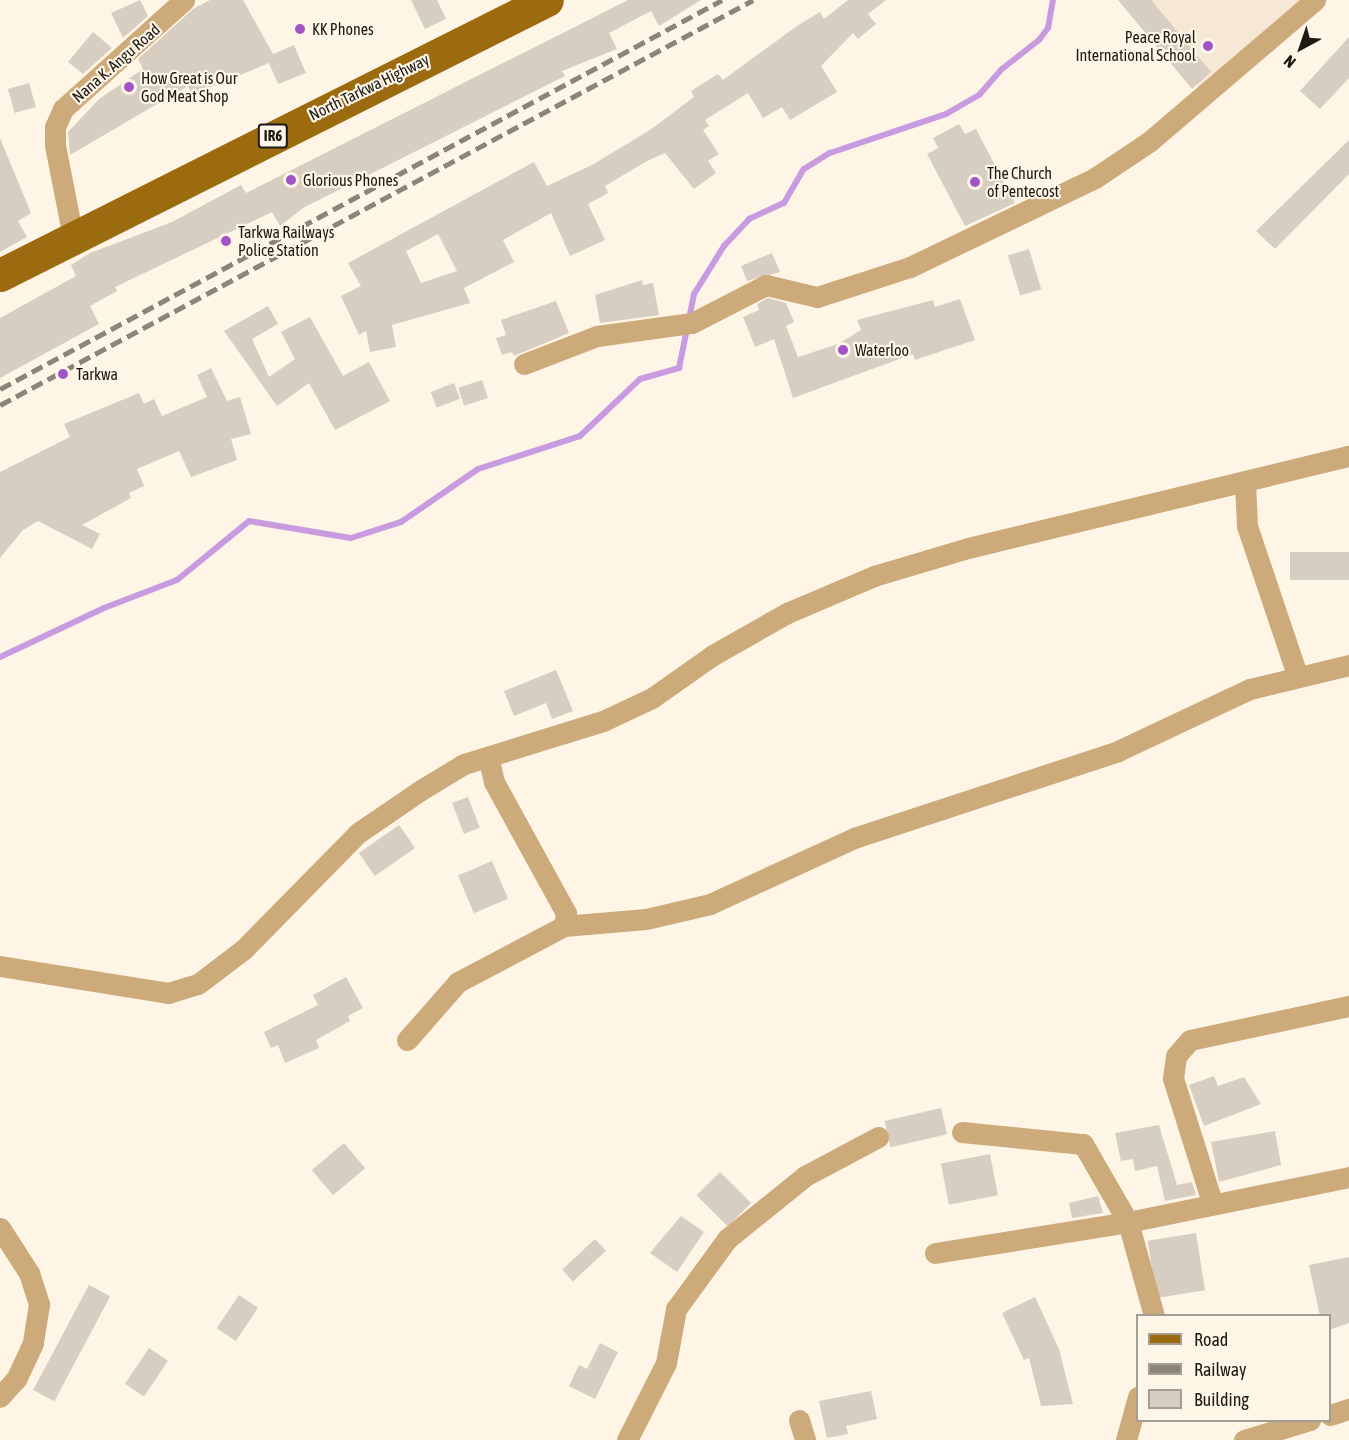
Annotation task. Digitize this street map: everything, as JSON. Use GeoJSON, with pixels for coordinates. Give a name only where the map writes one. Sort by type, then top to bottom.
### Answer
{"type":"FeatureCollection","features":[{"type":"Feature","properties":{"kind":"main road","name":"North Tarkwa Highway"},"geometry":{"type":"LineString","coordinates":[[0,275],[547,0]]}},
{"type":"Feature","properties":{"kind":"street","name":"Nana K. Angu Road"},"geometry":{"type":"LineString","coordinates":[[73,237],[55,145],[55,127],[63,109],[184,0]]}},
{"type":"Feature","properties":{"kind":"street"},"geometry":{"type":"LineString","coordinates":[[524,364],[597,336],[637,328],[670,328],[692,323],[766,285],[817,297],[910,267],[1095,178],[1150,141],[1315,0]]}},
{"type":"Feature","properties":{"kind":"street"},"geometry":{"type":"LineString","coordinates":[[0,966],[168,993],[198,984],[244,949],[358,833],[464,764],[603,721],[652,698],[713,655],[787,614],[874,576],[968,548],[1349,456]]}},
{"type":"Feature","properties":{"kind":"street"},"geometry":{"type":"LineString","coordinates":[[1245,482],[1246,526],[1297,675]]}},
{"type":"Feature","properties":{"kind":"street"},"geometry":{"type":"LineString","coordinates":[[406,1040],[458,982],[564,926],[646,919],[710,904],[768,880],[815,853],[1107,755],[1184,717],[1297,675],[1349,665]]}},
{"type":"Feature","properties":{"kind":"street"},"geometry":{"type":"LineString","coordinates":[[488,757],[494,782],[566,913],[564,926]]}},
{"type":"Feature","properties":{"kind":"street"},"geometry":{"type":"LineString","coordinates":[[1212,1202],[1173,1078],[1176,1056],[1190,1040],[1349,1006]]}},
{"type":"Feature","properties":{"kind":"street"},"geometry":{"type":"LineString","coordinates":[[962,1132],[1083,1144],[1128,1222],[1153,1314]]}},
{"type":"Feature","properties":{"kind":"street"},"geometry":{"type":"LineString","coordinates":[[627,1440],[666,1363],[676,1310],[727,1239],[805,1176],[878,1137]]}},
{"type":"Feature","properties":{"kind":"street"},"geometry":{"type":"LineString","coordinates":[[934,1253],[1128,1222],[1212,1202],[1349,1177]]}},
{"type":"Feature","properties":{"kind":"street"},"geometry":{"type":"LineString","coordinates":[[0,1228],[29,1273],[39,1304],[33,1343],[16,1379],[0,1397]]}},
{"type":"Feature","properties":{"kind":"street"},"geometry":{"type":"LineString","coordinates":[[1126,1440],[1136,1400]]}},
{"type":"Feature","properties":{"kind":"street"},"geometry":{"type":"LineString","coordinates":[[1331,1414],[1349,1409]]}},
{"type":"Feature","properties":{"kind":"street"},"geometry":{"type":"LineString","coordinates":[[799,1420],[806,1440]]}},
{"type":"Feature","properties":{"kind":"street"},"geometry":{"type":"LineString","coordinates":[[1244,1440],[1303,1422]]}},
{"type":"Feature","properties":{"kind":"shaded area","name":"Peace Royal International School"},"geometry":{"type":"Polygon","coordinates":[[[1120,0],[1304,0],[1203,93],[1120,0]]]}},
{"type":"Feature","properties":{"kind":"building"},"geometry":{"type":"Polygon","coordinates":[[[140,0],[148,16],[123,38],[111,13],[140,0]]]}},
{"type":"Feature","properties":{"kind":"building"},"geometry":{"type":"Polygon","coordinates":[[[210,0],[243,0],[273,54],[294,45],[306,73],[278,84],[269,63],[192,95],[188,86],[70,155],[68,132],[99,99],[143,69],[138,59],[193,9],[210,0]]]}},
{"type":"Feature","properties":{"kind":"building"},"geometry":{"type":"Polygon","coordinates":[[[411,0],[437,0],[446,19],[425,29],[411,0]]]}},
{"type":"Feature","properties":{"kind":"building"},"geometry":{"type":"Polygon","coordinates":[[[628,0],[701,0],[659,26],[651,11],[609,33],[617,49],[562,71],[565,76],[303,208],[280,226],[272,212],[115,287],[117,291],[90,306],[99,324],[0,378],[0,318],[76,276],[71,265],[90,253],[172,222],[241,185],[246,193],[628,0]]]}},
{"type":"Feature","properties":{"kind":"building"},"geometry":{"type":"Polygon","coordinates":[[[848,0],[886,0],[868,14],[876,24],[858,39],[853,33],[821,66],[837,92],[790,120],[782,107],[763,118],[748,93],[705,120],[709,126],[703,130],[719,154],[708,161],[716,173],[694,189],[665,153],[647,161],[605,186],[608,193],[588,204],[605,240],[570,256],[551,213],[503,240],[514,262],[464,288],[470,303],[392,325],[396,347],[370,352],[366,331],[359,335],[341,296],[361,286],[348,263],[534,162],[547,186],[592,165],[650,130],[694,97],[691,91],[718,74],[723,80],[820,12],[824,19],[848,0]],[[438,234],[406,251],[421,283],[457,271],[438,234]]]}},
{"type":"Feature","properties":{"kind":"building"},"geometry":{"type":"Polygon","coordinates":[[[1118,0],[1151,0],[1211,72],[1192,89],[1118,0]]]}},
{"type":"Feature","properties":{"kind":"building"},"geometry":{"type":"Polygon","coordinates":[[[93,32],[112,48],[83,74],[68,62],[93,32]]]}},
{"type":"Feature","properties":{"kind":"building"},"geometry":{"type":"Polygon","coordinates":[[[1349,37],[1349,78],[1320,109],[1300,91],[1349,37]]]}},
{"type":"Feature","properties":{"kind":"building"},"geometry":{"type":"Polygon","coordinates":[[[29,83],[36,107],[15,113],[8,89],[29,83]]]}},
{"type":"Feature","properties":{"kind":"building"},"geometry":{"type":"Polygon","coordinates":[[[959,124],[965,134],[976,129],[1015,203],[965,226],[927,154],[938,148],[933,138],[959,124]]]}},
{"type":"Feature","properties":{"kind":"building"},"geometry":{"type":"Polygon","coordinates":[[[0,138],[31,213],[18,221],[27,237],[0,252],[0,138]]]}},
{"type":"Feature","properties":{"kind":"building"},"geometry":{"type":"Polygon","coordinates":[[[1349,140],[1349,174],[1275,249],[1256,231],[1349,140]]]}},
{"type":"Feature","properties":{"kind":"building"},"geometry":{"type":"Polygon","coordinates":[[[1029,249],[1041,289],[1020,296],[1008,255],[1029,249]]]}},
{"type":"Feature","properties":{"kind":"building"},"geometry":{"type":"Polygon","coordinates":[[[772,253],[780,272],[747,281],[741,266],[772,253]]]}},
{"type":"Feature","properties":{"kind":"building"},"geometry":{"type":"Polygon","coordinates":[[[642,280],[643,285],[653,283],[659,315],[600,323],[595,295],[642,280]]]}},
{"type":"Feature","properties":{"kind":"building"},"geometry":{"type":"Polygon","coordinates":[[[768,298],[786,303],[794,322],[786,326],[798,357],[838,344],[861,330],[857,320],[933,300],[935,307],[960,299],[975,340],[915,360],[913,354],[793,398],[774,339],[755,347],[743,317],[759,310],[757,304],[768,298]]]}},
{"type":"Feature","properties":{"kind":"building"},"geometry":{"type":"Polygon","coordinates":[[[556,301],[569,333],[514,356],[512,352],[502,355],[496,338],[506,335],[501,320],[556,301]]]}},
{"type":"Feature","properties":{"kind":"building"},"geometry":{"type":"Polygon","coordinates":[[[268,306],[278,324],[252,339],[269,377],[295,359],[281,332],[310,317],[343,376],[369,362],[390,401],[335,430],[309,383],[277,406],[224,331],[268,306]]]}},
{"type":"Feature","properties":{"kind":"building"},"geometry":{"type":"Polygon","coordinates":[[[211,368],[227,401],[240,397],[251,434],[231,439],[237,460],[191,477],[179,451],[137,469],[144,486],[129,493],[131,498],[82,525],[100,534],[92,549],[38,521],[23,530],[0,558],[0,472],[70,437],[64,424],[139,393],[144,404],[154,399],[162,416],[207,397],[197,375],[211,368]]]}},
{"type":"Feature","properties":{"kind":"building"},"geometry":{"type":"Polygon","coordinates":[[[482,380],[488,398],[464,406],[458,388],[482,380]]]}},
{"type":"Feature","properties":{"kind":"building"},"geometry":{"type":"Polygon","coordinates":[[[454,383],[460,399],[437,408],[431,392],[454,383]]]}},
{"type":"Feature","properties":{"kind":"building"},"geometry":{"type":"Polygon","coordinates":[[[1290,552],[1349,552],[1349,580],[1290,580],[1290,552]]]}},
{"type":"Feature","properties":{"kind":"building"},"geometry":{"type":"Polygon","coordinates":[[[556,670],[573,711],[552,719],[546,703],[514,716],[504,691],[556,670]]]}},
{"type":"Feature","properties":{"kind":"building"},"geometry":{"type":"Polygon","coordinates":[[[468,797],[480,828],[464,834],[452,803],[468,797]]]}},
{"type":"Feature","properties":{"kind":"building"},"geometry":{"type":"Polygon","coordinates":[[[399,825],[415,848],[375,876],[359,853],[399,825]]]}},
{"type":"Feature","properties":{"kind":"building"},"geometry":{"type":"Polygon","coordinates":[[[492,861],[508,899],[474,913],[458,875],[492,861]]]}},
{"type":"Feature","properties":{"kind":"building"},"geometry":{"type":"Polygon","coordinates":[[[346,977],[363,1008],[348,1016],[350,1021],[316,1040],[319,1048],[285,1063],[278,1045],[271,1048],[264,1032],[318,1005],[313,995],[346,977]]]}},
{"type":"Feature","properties":{"kind":"building"},"geometry":{"type":"Polygon","coordinates":[[[1214,1076],[1218,1086],[1244,1077],[1261,1104],[1204,1126],[1189,1085],[1214,1076]]]}},
{"type":"Feature","properties":{"kind":"building"},"geometry":{"type":"Polygon","coordinates":[[[941,1108],[947,1134],[891,1147],[884,1121],[941,1108]]]}},
{"type":"Feature","properties":{"kind":"building"},"geometry":{"type":"Polygon","coordinates":[[[1159,1125],[1177,1185],[1192,1182],[1196,1195],[1165,1201],[1157,1166],[1135,1171],[1133,1159],[1121,1161],[1115,1133],[1159,1125]]]}},
{"type":"Feature","properties":{"kind":"building"},"geometry":{"type":"Polygon","coordinates":[[[1275,1131],[1281,1165],[1219,1182],[1211,1142],[1275,1131]]]}},
{"type":"Feature","properties":{"kind":"building"},"geometry":{"type":"Polygon","coordinates":[[[344,1143],[365,1168],[333,1195],[312,1170],[344,1143]]]}},
{"type":"Feature","properties":{"kind":"building"},"geometry":{"type":"Polygon","coordinates":[[[990,1154],[998,1195],[949,1205],[941,1164],[990,1154]]]}},
{"type":"Feature","properties":{"kind":"building"},"geometry":{"type":"Polygon","coordinates":[[[720,1172],[751,1203],[728,1226],[697,1195],[720,1172]]]}},
{"type":"Feature","properties":{"kind":"building"},"geometry":{"type":"Polygon","coordinates":[[[1098,1196],[1103,1213],[1072,1218],[1069,1203],[1098,1196]]]}},
{"type":"Feature","properties":{"kind":"building"},"geometry":{"type":"Polygon","coordinates":[[[681,1216],[704,1232],[677,1272],[650,1253],[681,1216]]]}},
{"type":"Feature","properties":{"kind":"building"},"geometry":{"type":"Polygon","coordinates":[[[1196,1233],[1205,1290],[1157,1298],[1148,1241],[1196,1233]]]}},
{"type":"Feature","properties":{"kind":"building"},"geometry":{"type":"Polygon","coordinates":[[[595,1239],[606,1251],[573,1281],[562,1270],[595,1239]]]}},
{"type":"Feature","properties":{"kind":"building"},"geometry":{"type":"Polygon","coordinates":[[[1349,1257],[1349,1323],[1331,1329],[1331,1314],[1320,1314],[1309,1265],[1349,1257]]]}},
{"type":"Feature","properties":{"kind":"building"},"geometry":{"type":"Polygon","coordinates":[[[89,1285],[110,1296],[54,1401],[33,1390],[89,1285]]]}},
{"type":"Feature","properties":{"kind":"building"},"geometry":{"type":"Polygon","coordinates":[[[239,1295],[258,1308],[236,1341],[217,1328],[239,1295]]]}},
{"type":"Feature","properties":{"kind":"building"},"geometry":{"type":"Polygon","coordinates":[[[1035,1297],[1059,1349],[1073,1404],[1041,1406],[1029,1358],[1024,1360],[1002,1313],[1035,1297]]]}},
{"type":"Feature","properties":{"kind":"building"},"geometry":{"type":"Polygon","coordinates":[[[600,1343],[618,1352],[595,1399],[569,1386],[579,1365],[587,1369],[600,1343]]]}},
{"type":"Feature","properties":{"kind":"building"},"geometry":{"type":"Polygon","coordinates":[[[149,1348],[168,1361],[144,1397],[125,1384],[149,1348]]]}},
{"type":"Feature","properties":{"kind":"building"},"geometry":{"type":"Polygon","coordinates":[[[871,1391],[877,1419],[846,1426],[848,1434],[827,1438],[819,1401],[871,1391]]]}},
{"type":"Feature","properties":{"kind":"waterway"},"geometry":{"type":"LineString","coordinates":[[0,657],[104,608],[177,580],[249,521],[351,538],[401,522],[478,469],[580,436],[640,379],[679,368],[694,294],[724,246],[749,219],[784,203],[804,169],[830,153],[946,114],[980,94],[1002,69],[1039,40],[1048,28],[1053,0]]}},
{"type":"Feature","properties":{"kind":"railway"},"geometry":{"type":"LineString","coordinates":[[0,389],[722,0]]}},
{"type":"Feature","properties":{"kind":"railway"},"geometry":{"type":"LineString","coordinates":[[0,405],[753,0]]}},
{"type":"Feature","properties":{"kind":"place","name":"KK Phones"},"geometry":{"type":"Point","coordinates":[300,29]}},
{"type":"Feature","properties":{"kind":"place","name":"Peace Royal International School"},"geometry":{"type":"Point","coordinates":[1208,46]}},
{"type":"Feature","properties":{"kind":"place","name":"How Great is Our God Meat Shop"},"geometry":{"type":"Point","coordinates":[129,87]}},
{"type":"Feature","properties":{"kind":"place","name":"Glorious Phones"},"geometry":{"type":"Point","coordinates":[291,180]}},
{"type":"Feature","properties":{"kind":"place","name":"The Church of Pentecost"},"geometry":{"type":"Point","coordinates":[975,182]}},
{"type":"Feature","properties":{"kind":"place","name":"Tarkwa Railways Police Station"},"geometry":{"type":"Point","coordinates":[226,241]}},
{"type":"Feature","properties":{"kind":"place","name":"Waterloo"},"geometry":{"type":"Point","coordinates":[843,350]}},
{"type":"Feature","properties":{"kind":"place","name":"Tarkwa"},"geometry":{"type":"Point","coordinates":[63,374]}}]}
